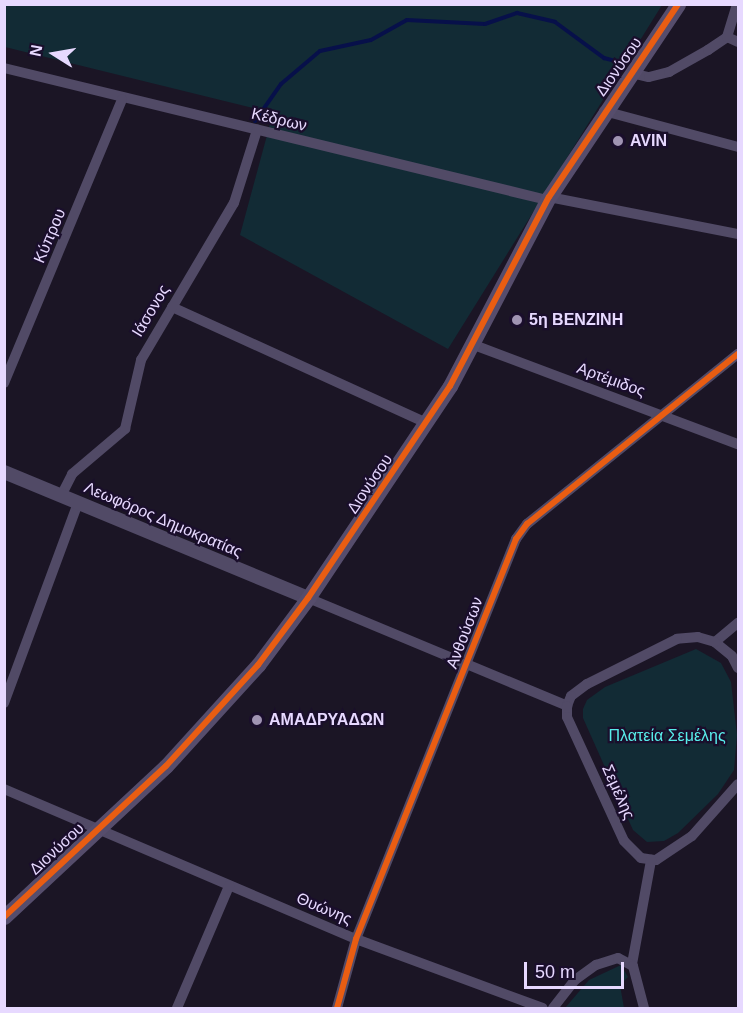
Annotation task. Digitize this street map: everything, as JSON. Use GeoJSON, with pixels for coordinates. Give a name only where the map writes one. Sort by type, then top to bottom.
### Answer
{"type":"FeatureCollection","features":[{"type":"Feature","properties":{"kind":"main road","name":"Διονύσου"},"geometry":{"type":"LineString","coordinates":[[4,917],[96,831],[221,708],[308,598],[427,423],[474,345],[548,198],[604,111],[678,4]]}},
{"type":"Feature","properties":{"kind":"street"},"geometry":{"type":"LineString","coordinates":[[630,74],[650,77],[669,72],[727,37],[737,4]]}},
{"type":"Feature","properties":{"kind":"street"},"geometry":{"type":"LineString","coordinates":[[727,37],[738,42]]}},
{"type":"Feature","properties":{"kind":"street","name":"Κέδρων"},"geometry":{"type":"LineString","coordinates":[[4,68],[122,100],[548,198],[738,234]]}},
{"type":"Feature","properties":{"kind":"street","name":"Κύπρου"},"geometry":{"type":"LineString","coordinates":[[4,383],[122,100]]}},
{"type":"Feature","properties":{"kind":"street"},"geometry":{"type":"LineString","coordinates":[[604,111],[738,147]]}},
{"type":"Feature","properties":{"kind":"street","name":"Ιάσονος"},"geometry":{"type":"LineString","coordinates":[[61,496],[72,474],[125,429],[141,360],[234,203],[257,130]]}},
{"type":"Feature","properties":{"kind":"street"},"geometry":{"type":"LineString","coordinates":[[172,307],[427,423]]}},
{"type":"Feature","properties":{"kind":"street","name":"Αρτέμιδος"},"geometry":{"type":"LineString","coordinates":[[474,345],[738,444]]}},
{"type":"Feature","properties":{"kind":"street","name":"Ανθούσων"},"geometry":{"type":"LineString","coordinates":[[338,1008],[356,939],[516,539],[526,524],[738,354]]}},
{"type":"Feature","properties":{"kind":"street","name":"Λεωφόρος Δημοκρατίας"},"geometry":{"type":"LineString","coordinates":[[4,472],[308,598]]}},
{"type":"Feature","properties":{"kind":"street"},"geometry":{"type":"LineString","coordinates":[[4,703],[78,503]]}},
{"type":"Feature","properties":{"kind":"street"},"geometry":{"type":"LineString","coordinates":[[308,598],[567,706],[570,696],[586,684],[677,639],[698,637],[715,642],[732,656],[738,668]]}},
{"type":"Feature","properties":{"kind":"street"},"geometry":{"type":"LineString","coordinates":[[715,642],[738,623]]}},
{"type":"Feature","properties":{"kind":"street","name":"Σεμέλης"},"geometry":{"type":"LineString","coordinates":[[567,706],[567,717],[624,841],[633,854],[651,860]]}},
{"type":"Feature","properties":{"kind":"street"},"geometry":{"type":"LineString","coordinates":[[644,1008],[632,964],[651,860],[692,836],[738,784]]}},
{"type":"Feature","properties":{"kind":"street","name":"Θυώνης"},"geometry":{"type":"LineString","coordinates":[[5,790],[96,831],[356,939],[543,1008]]}},
{"type":"Feature","properties":{"kind":"street"},"geometry":{"type":"LineString","coordinates":[[177,1008],[229,886]]}},
{"type":"Feature","properties":{"kind":"street"},"geometry":{"type":"LineString","coordinates":[[553,1008],[566,989],[596,965],[618,958],[632,964]]}},
{"type":"Feature","properties":{"kind":"green space"},"geometry":{"type":"Polygon","coordinates":[[[5,5],[662,5],[448,349],[240,235],[273,113],[5,47],[5,5]]]}},
{"type":"Feature","properties":{"kind":"green space","name":"Πλατεία Σεμέλης"},"geometry":{"type":"Polygon","coordinates":[[[696,649],[721,663],[731,682],[737,735],[734,770],[718,794],[678,833],[664,841],[647,842],[633,830],[583,718],[583,709],[587,700],[605,687],[696,649]]]}},
{"type":"Feature","properties":{"kind":"green space"},"geometry":{"type":"Polygon","coordinates":[[[621,965],[628,977],[620,985],[624,1008],[565,1008],[589,980],[621,965]]]}},
{"type":"Feature","properties":{"kind":"waterway"},"geometry":{"type":"LineString","coordinates":[[255,121],[281,84],[320,51],[371,40],[407,20],[485,24],[517,13],[555,22],[604,58],[623,63]]}},
{"type":"Feature","properties":{"kind":"cycle path"},"geometry":{"type":"LineString","coordinates":[[4,917],[166,766],[258,665],[308,598],[450,386],[549,197],[678,4]]}},
{"type":"Feature","properties":{"kind":"cycle path"},"geometry":{"type":"LineString","coordinates":[[337,1008],[356,939],[516,539],[527,524],[738,354]]}},
{"type":"Feature","properties":{"kind":"place","name":"AVIN"},"geometry":{"type":"Point","coordinates":[618,141]}},
{"type":"Feature","properties":{"kind":"place","name":"5η ΒΕΝΖΙΝΗ"},"geometry":{"type":"Point","coordinates":[517,320]}},
{"type":"Feature","properties":{"kind":"place","name":"ΑΜΑΔΡΥΑΔΩΝ"},"geometry":{"type":"Point","coordinates":[257,720]}}]}
